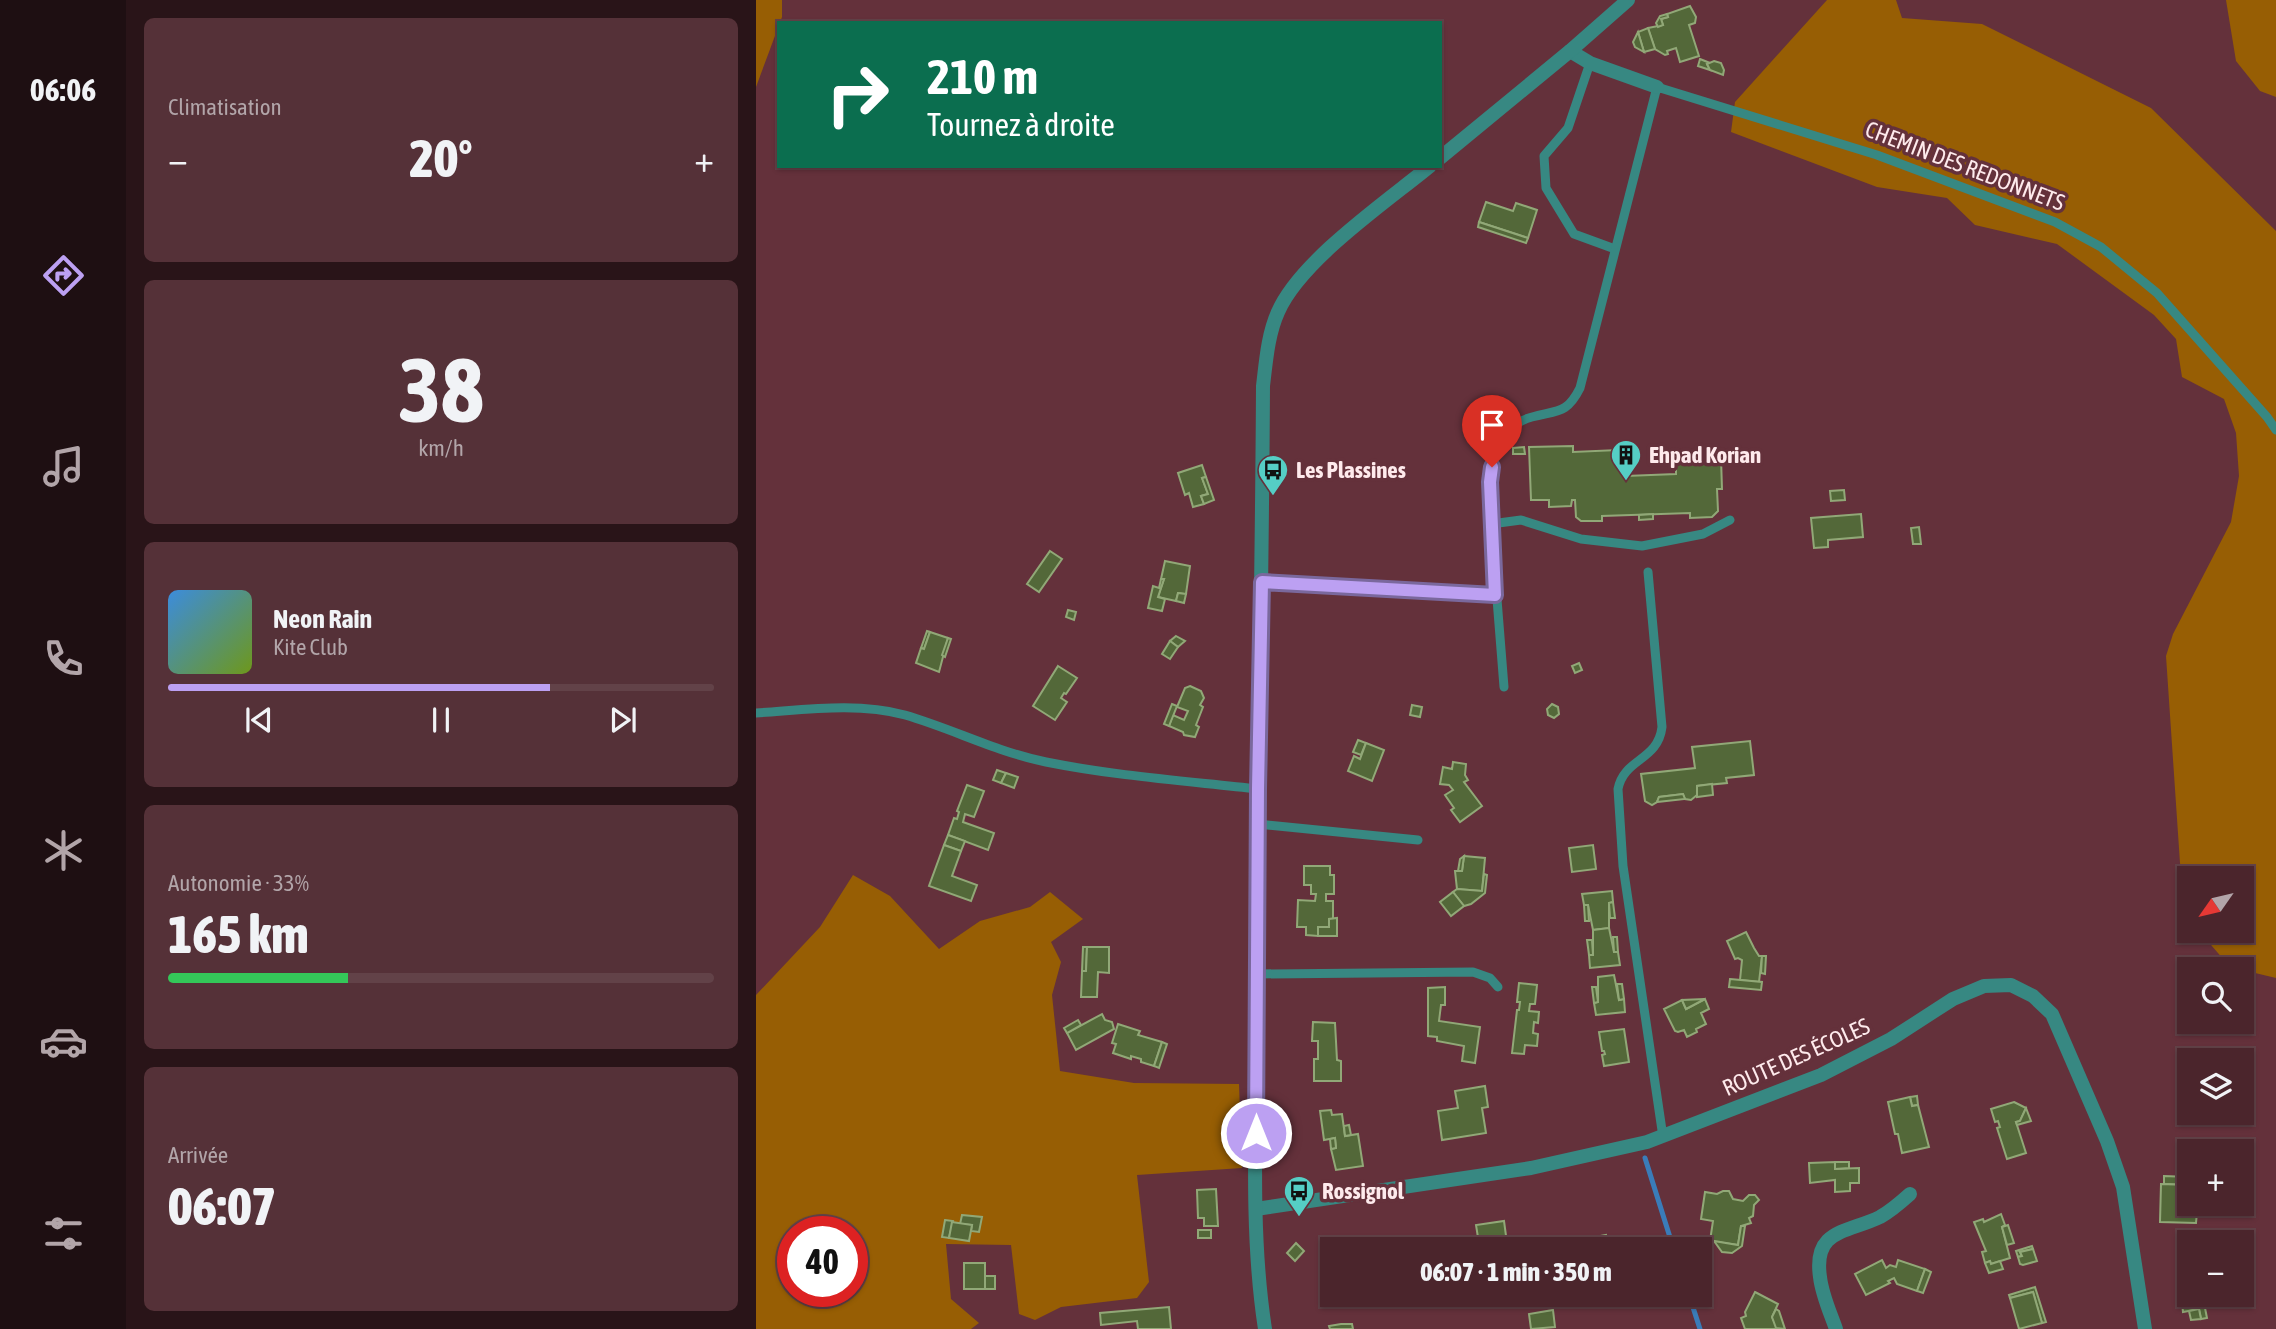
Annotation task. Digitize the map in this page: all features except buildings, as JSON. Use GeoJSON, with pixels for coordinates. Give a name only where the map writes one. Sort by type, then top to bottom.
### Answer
{"type":"FeatureCollection","features":[{"type":"Feature","properties":{"kind":"street"},"geometry":{"type":"LineString","coordinates":[[1442,156],[1628,0]]}},
{"type":"Feature","properties":{"kind":"street","name":"CHEMIN DES REDONNETS"},"geometry":{"type":"LineString","coordinates":[[1570,51],[1590,63],[1657,87]]}},
{"type":"Feature","properties":{"kind":"street"},"geometry":{"type":"LineString","coordinates":[[1265,1329],[1258,1266],[1256,1209],[1263,386],[1277,313],[1289,292],[1339,241],[1428,168]]}},
{"type":"Feature","properties":{"kind":"street","name":"ROUTE DES ÉCOLES"},"geometry":{"type":"LineString","coordinates":[[1256,1209],[1531,1168],[1663,1137],[1854,1060],[1891,1040],[1953,999],[1984,986],[2011,985],[2033,996],[2052,1014],[2107,1141],[2123,1187],[2146,1329]]}},
{"type":"Feature","properties":{"kind":"street"},"geometry":{"type":"LineString","coordinates":[[1836,1329],[1820,1279],[1818,1259],[1823,1245],[1835,1234],[1879,1217],[1910,1194]]}},
{"type":"Feature","properties":{"kind":"lane"},"geometry":{"type":"LineString","coordinates":[[1590,63],[1568,128],[1544,156],[1546,188],[1574,234],[1615,248]]}},
{"type":"Feature","properties":{"kind":"lane"},"geometry":{"type":"LineString","coordinates":[[1504,687],[1491,524],[1490,482],[1495,453],[1503,438],[1517,424],[1530,417],[1558,413],[1572,402],[1580,388],[1657,87]]}},
{"type":"Feature","properties":{"kind":"lane","name":"CHEMIN DES REDONNETS"},"geometry":{"type":"LineString","coordinates":[[1657,87],[1877,155],[2055,222],[2101,247],[2157,293],[2276,430]]}},
{"type":"Feature","properties":{"kind":"lane"},"geometry":{"type":"LineString","coordinates":[[1491,524],[1521,520],[1581,539],[1642,546],[1703,534],[1730,520]]}},
{"type":"Feature","properties":{"kind":"lane"},"geometry":{"type":"LineString","coordinates":[[1648,572],[1662,727],[1660,740],[1653,751],[1629,767],[1620,777],[1618,789],[1623,866],[1663,1137]]}},
{"type":"Feature","properties":{"kind":"lane"},"geometry":{"type":"LineString","coordinates":[[1262,582],[1495,595]]}},
{"type":"Feature","properties":{"kind":"lane"},"geometry":{"type":"LineString","coordinates":[[756,713],[834,708],[903,715],[989,746],[1044,762],[1102,772],[1258,789]]}},
{"type":"Feature","properties":{"kind":"lane"},"geometry":{"type":"LineString","coordinates":[[1258,824],[1418,841]]}},
{"type":"Feature","properties":{"kind":"lane"},"geometry":{"type":"LineString","coordinates":[[1257,974],[1473,972],[1490,978],[1498,987]]}},
{"type":"Feature","properties":{"kind":"shaded area"},"geometry":{"type":"Polygon","coordinates":[[[756,0],[782,0],[782,17],[781,21],[777,21],[777,30],[756,87],[756,0]]]}},
{"type":"Feature","properties":{"kind":"shaded area"},"geometry":{"type":"Polygon","coordinates":[[[1827,0],[1896,0],[1902,18],[1982,24],[2151,108],[2276,231],[2276,978],[2254,973],[2254,957],[2221,957],[2209,943],[2254,943],[2254,866],[2180,866],[2180,863],[2166,656],[2173,634],[2231,522],[2239,476],[2236,433],[2224,399],[2182,377],[2176,339],[2154,315],[2057,244],[1975,225],[1947,198],[1877,187],[1731,132],[1735,102],[1827,0]]]}},
{"type":"Feature","properties":{"kind":"shaded area"},"geometry":{"type":"Polygon","coordinates":[[[2226,0],[2276,0],[2276,97],[2260,91],[2236,61],[2226,0]]]}},
{"type":"Feature","properties":{"kind":"shaded area"},"geometry":{"type":"Polygon","coordinates":[[[853,875],[890,896],[939,949],[980,921],[1030,907],[1050,892],[1083,919],[1051,942],[1061,962],[1052,995],[1060,1071],[1134,1083],[1239,1084],[1242,1168],[1137,1175],[1149,1282],[1137,1298],[1061,1307],[1035,1320],[1019,1314],[1011,1245],[946,1244],[951,1299],[979,1323],[971,1329],[756,1329],[756,995],[820,927],[853,875]]]}},
{"type":"Feature","properties":{"kind":"waterway"},"geometry":{"type":"LineString","coordinates":[[1645,1158],[1670,1237]]}},
{"type":"Feature","properties":{"kind":"waterway"},"geometry":{"type":"LineString","coordinates":[[1693,1307],[1700,1329]]}},
{"type":"Feature","properties":{"kind":"place","name":"Ehpad Korian"},"geometry":{"type":"Point","coordinates":[1626,482]}},
{"type":"Feature","properties":{"kind":"place","name":"Les Plassines"},"geometry":{"type":"Point","coordinates":[1273,497]}},
{"type":"Feature","properties":{"kind":"place","name":"Rossignol"},"geometry":{"type":"Point","coordinates":[1299,1218]}},
{"type":"Feature","properties":{"kind":"route"},"geometry":{"type":"LineString","coordinates":[[1256,1133],[1262,582],[1495,595],[1490,482],[1492,467]]}}]}
